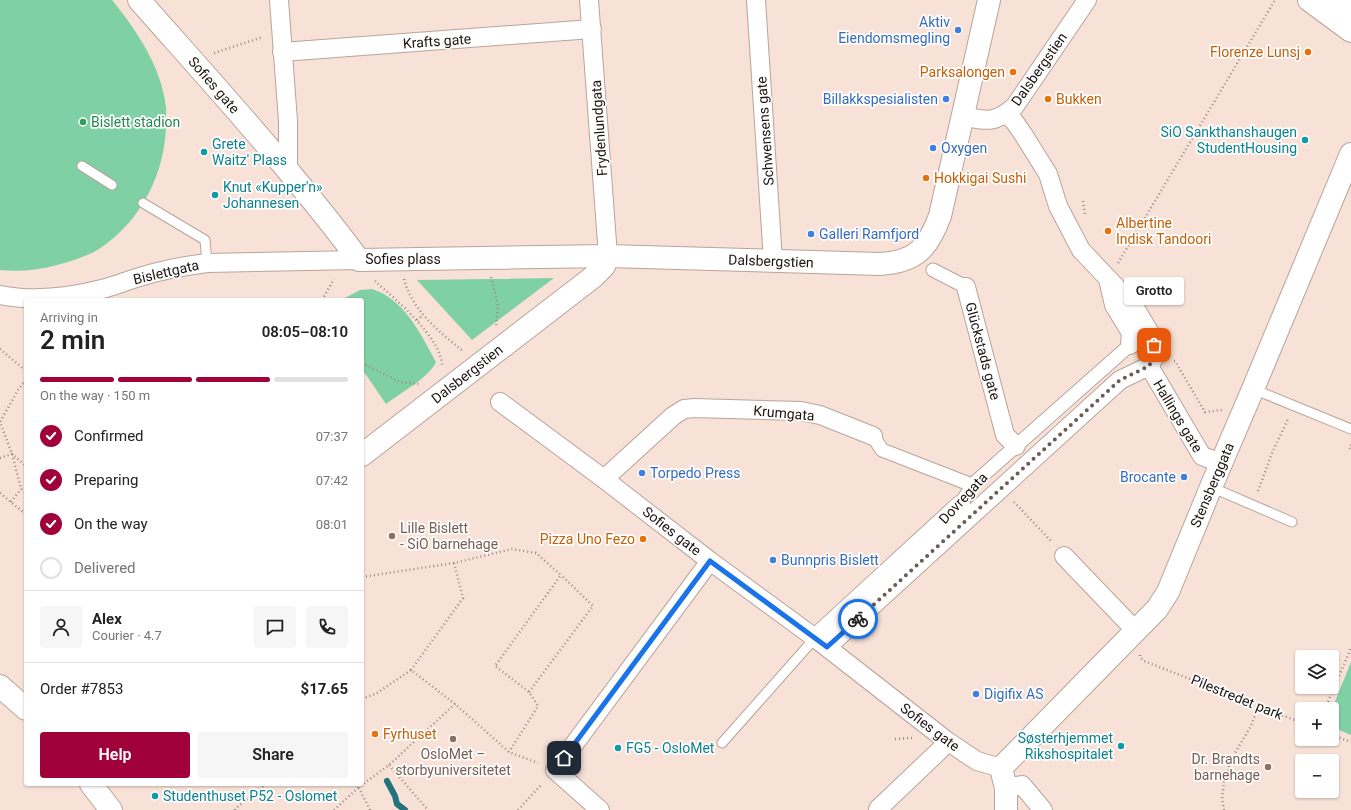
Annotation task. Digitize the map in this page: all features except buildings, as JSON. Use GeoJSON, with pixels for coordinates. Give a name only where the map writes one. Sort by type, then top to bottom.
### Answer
{"type":"FeatureCollection","features":[{"type":"Feature","properties":{"kind":"street","name":"Sofies gate"},"geometry":{"type":"LineString","coordinates":[[139,0],[288,171]]}},
{"type":"Feature","properties":{"kind":"street"},"geometry":{"type":"LineString","coordinates":[[279,0],[288,121],[288,171]]}},
{"type":"Feature","properties":{"kind":"street","name":"Frydenlundgata"},"geometry":{"type":"LineString","coordinates":[[589,0],[608,256]]}},
{"type":"Feature","properties":{"kind":"street","name":"Schwensens gate"},"geometry":{"type":"LineString","coordinates":[[756,0],[773,261]]}},
{"type":"Feature","properties":{"kind":"street"},"geometry":{"type":"LineString","coordinates":[[962,116],[990,0]]}},
{"type":"Feature","properties":{"kind":"street","name":"Dalsbergstien"},"geometry":{"type":"LineString","coordinates":[[364,453],[593,277],[604,266],[608,256],[894,263],[905,260],[916,254],[934,232],[940,216],[962,116],[986,121],[998,119],[1015,106],[1086,0]]}},
{"type":"Feature","properties":{"kind":"street"},"geometry":{"type":"LineString","coordinates":[[1309,0],[1351,31]]}},
{"type":"Feature","properties":{"kind":"street"},"geometry":{"type":"LineString","coordinates":[[1339,0],[1351,8]]}},
{"type":"Feature","properties":{"kind":"street","name":"Krafts gate"},"geometry":{"type":"LineString","coordinates":[[282,52],[592,29]]}},
{"type":"Feature","properties":{"kind":"street","name":"Hallings gate"},"geometry":{"type":"LineString","coordinates":[[1006,114],[1014,121],[1048,174],[1058,206],[1081,250],[1134,306],[1153,338],[1152,360],[1202,456],[1220,463]]}},
{"type":"Feature","properties":{"kind":"street","name":"Stensberggata"},"geometry":{"type":"LineString","coordinates":[[1003,778],[1136,630],[1157,609],[1168,592],[1220,463],[1254,389],[1351,154]]}},
{"type":"Feature","properties":{"kind":"street","name":"Sofies plass"},"geometry":{"type":"LineString","coordinates":[[288,171],[318,206],[359,260],[608,256]]}},
{"type":"Feature","properties":{"kind":"street","name":"Bislettgata"},"geometry":{"type":"LineString","coordinates":[[58,298],[98,290],[161,271],[207,263],[359,260]]}},
{"type":"Feature","properties":{"kind":"street","name":"Glückstads gate"},"geometry":{"type":"LineString","coordinates":[[933,270],[966,287],[1005,435],[1016,446]]}},
{"type":"Feature","properties":{"kind":"street","name":"Hallings gate"},"geometry":{"type":"LineString","coordinates":[[1108,279],[1114,305],[1131,333],[1130,345]]}},
{"type":"Feature","properties":{"kind":"street","name":"Bislettgata"},"geometry":{"type":"LineString","coordinates":[[0,296],[24,299]]}},
{"type":"Feature","properties":{"kind":"street","name":"Dovregata"},"geometry":{"type":"LineString","coordinates":[[821,642],[961,504],[972,485],[1130,345]]}},
{"type":"Feature","properties":{"kind":"street","name":"Dovregata"},"geometry":{"type":"LineString","coordinates":[[821,642],[1001,489],[1120,380],[1152,360]]}},
{"type":"Feature","properties":{"kind":"street","name":"Sofies gate"},"geometry":{"type":"LineString","coordinates":[[500,402],[604,479],[710,561],[821,642],[947,741],[1003,778]]}},
{"type":"Feature","properties":{"kind":"street","name":"Krumgata"},"geometry":{"type":"LineString","coordinates":[[604,479],[673,416],[684,409],[695,408],[801,412],[820,415],[873,436],[882,450],[972,485]]}},
{"type":"Feature","properties":{"kind":"street"},"geometry":{"type":"LineString","coordinates":[[1064,556],[1136,630]]}},
{"type":"Feature","properties":{"kind":"street"},"geometry":{"type":"LineString","coordinates":[[600,810],[555,770],[710,561]]}},
{"type":"Feature","properties":{"kind":"street"},"geometry":{"type":"LineString","coordinates":[[0,686],[24,707]]}},
{"type":"Feature","properties":{"kind":"street"},"geometry":{"type":"LineString","coordinates":[[878,809],[940,750],[947,741]]}},
{"type":"Feature","properties":{"kind":"street"},"geometry":{"type":"LineString","coordinates":[[1006,810],[1003,778],[1022,785],[1044,810]]}},
{"type":"Feature","properties":{"kind":"street"},"geometry":{"type":"LineString","coordinates":[[93,786],[111,810]]}},
{"type":"Feature","properties":{"kind":"lane"},"geometry":{"type":"LineString","coordinates":[[82,166],[112,184]]}},
{"type":"Feature","properties":{"kind":"lane"},"geometry":{"type":"LineString","coordinates":[[143,203],[205,240],[207,263]]}},
{"type":"Feature","properties":{"kind":"lane"},"geometry":{"type":"LineString","coordinates":[[1254,389],[1351,429]]}},
{"type":"Feature","properties":{"kind":"lane"},"geometry":{"type":"LineString","coordinates":[[1210,487],[1292,522]]}},
{"type":"Feature","properties":{"kind":"lane"},"geometry":{"type":"LineString","coordinates":[[722,743],[821,642]]}},
{"type":"Feature","properties":{"kind":"path"},"geometry":{"type":"LineString","coordinates":[[1108,279],[1275,0]]}},
{"type":"Feature","properties":{"kind":"path"},"geometry":{"type":"LineString","coordinates":[[210,55],[264,36]]}},
{"type":"Feature","properties":{"kind":"path"},"geometry":{"type":"LineString","coordinates":[[489,273],[498,306],[496,330]]}},
{"type":"Feature","properties":{"kind":"path"},"geometry":{"type":"LineString","coordinates":[[402,274],[409,292],[423,315],[442,334],[466,353]]}},
{"type":"Feature","properties":{"kind":"path"},"geometry":{"type":"LineString","coordinates":[[323,298],[336,275]]}},
{"type":"Feature","properties":{"kind":"path"},"geometry":{"type":"LineString","coordinates":[[372,278],[416,320],[433,342],[442,362],[442,371]]}},
{"type":"Feature","properties":{"kind":"path"},"geometry":{"type":"LineString","coordinates":[[416,320],[423,315]]}},
{"type":"Feature","properties":{"kind":"path"},"geometry":{"type":"LineString","coordinates":[[0,348],[24,368]]}},
{"type":"Feature","properties":{"kind":"path"},"geometry":{"type":"LineString","coordinates":[[1152,360],[1175,361],[1205,412],[1226,410]]}},
{"type":"Feature","properties":{"kind":"path"},"geometry":{"type":"LineString","coordinates":[[364,364],[400,382],[421,384]]}},
{"type":"Feature","properties":{"kind":"path"},"geometry":{"type":"LineString","coordinates":[[11,502],[22,489],[12,454],[0,422],[18,390],[24,382]]}},
{"type":"Feature","properties":{"kind":"path"},"geometry":{"type":"LineString","coordinates":[[1252,505],[1272,454],[1294,405]]}},
{"type":"Feature","properties":{"kind":"path"},"geometry":{"type":"LineString","coordinates":[[1351,445],[1349,448],[1351,450]]}},
{"type":"Feature","properties":{"kind":"path"},"geometry":{"type":"LineString","coordinates":[[0,458],[12,454]]}},
{"type":"Feature","properties":{"kind":"path"},"geometry":{"type":"LineString","coordinates":[[12,454],[24,464]]}},
{"type":"Feature","properties":{"kind":"path"},"geometry":{"type":"LineString","coordinates":[[1001,489],[1064,556]]}},
{"type":"Feature","properties":{"kind":"path"},"geometry":{"type":"LineString","coordinates":[[0,493],[24,512]]}},
{"type":"Feature","properties":{"kind":"path"},"geometry":{"type":"LineString","coordinates":[[364,577],[454,563],[512,549],[536,553],[593,606],[529,692]]}},
{"type":"Feature","properties":{"kind":"path"},"geometry":{"type":"LineString","coordinates":[[364,698],[377,692],[411,670],[463,598],[454,563]]}},
{"type":"Feature","properties":{"kind":"path"},"geometry":{"type":"LineString","coordinates":[[509,752],[538,706],[529,692],[494,666],[561,575]]}},
{"type":"Feature","properties":{"kind":"path"},"geometry":{"type":"LineString","coordinates":[[1328,702],[1351,648]]}},
{"type":"Feature","properties":{"kind":"path","name":"Pilestredet park"},"geometry":{"type":"LineString","coordinates":[[1144,660],[1295,720]]}},
{"type":"Feature","properties":{"kind":"path"},"geometry":{"type":"LineString","coordinates":[[411,670],[455,704],[509,752],[555,770],[518,810]]}},
{"type":"Feature","properties":{"kind":"path"},"geometry":{"type":"LineString","coordinates":[[364,781],[389,765],[455,704]]}},
{"type":"Feature","properties":{"kind":"path"},"geometry":{"type":"LineString","coordinates":[[1224,810],[1222,799],[1226,776],[1232,758],[1251,726],[1259,705]]}},
{"type":"Feature","properties":{"kind":"path"},"geometry":{"type":"LineString","coordinates":[[895,739],[904,738]]}},
{"type":"Feature","properties":{"kind":"path"},"geometry":{"type":"LineString","coordinates":[[1339,738],[1351,742]]}},
{"type":"Feature","properties":{"kind":"path"},"geometry":{"type":"LineString","coordinates":[[389,765],[428,810]]}},
{"type":"Feature","properties":{"kind":"path"},"geometry":{"type":"LineString","coordinates":[[235,810],[264,786]]}},
{"type":"Feature","properties":{"kind":"path"},"geometry":{"type":"LineString","coordinates":[[334,810],[357,786]]}},
{"type":"Feature","properties":{"kind":"path"},"geometry":{"type":"LineString","coordinates":[[358,786],[370,810]]}},
{"type":"Feature","properties":{"kind":"green space","name":"Bislett stadion"},"geometry":{"type":"Polygon","coordinates":[[[0,0],[112,0],[139,37],[153,63],[159,77],[166,107],[165,143],[156,177],[149,194],[129,223],[116,236],[92,253],[69,262],[50,267],[22,271],[0,270],[0,0]]]}},
{"type":"Feature","properties":{"kind":"green space"},"geometry":{"type":"Polygon","coordinates":[[[554,278],[472,340],[417,280],[554,278]]]}},
{"type":"Feature","properties":{"kind":"green space"},"geometry":{"type":"Polygon","coordinates":[[[372,289],[383,294],[402,309],[418,329],[436,362],[427,374],[414,385],[386,404],[364,372],[364,298],[345,298],[360,290],[372,289]]]}},
{"type":"Feature","properties":{"kind":"green space"},"geometry":{"type":"Polygon","coordinates":[[[1351,662],[1351,735],[1339,730],[1339,702],[1335,702],[1351,662]]]}},
{"type":"Feature","properties":{"kind":"waterway"},"geometry":{"type":"LineString","coordinates":[[387,781],[395,796],[397,804],[405,810]]}},
{"type":"Feature","properties":{"kind":"way so far"},"geometry":{"type":"LineString","coordinates":[[858,619],[1120,380],[1149,366],[1156,354],[1154,345]]}},
{"type":"Feature","properties":{"kind":"place","name":"Aktiv Eiendomsmegling"},"geometry":{"type":"Point","coordinates":[958,30]}},
{"type":"Feature","properties":{"kind":"place","name":"Florenze Lunsj"},"geometry":{"type":"Point","coordinates":[1308,52]}},
{"type":"Feature","properties":{"kind":"place","name":"Parksalongen"},"geometry":{"type":"Point","coordinates":[1013,72]}},
{"type":"Feature","properties":{"kind":"place","name":"Billakkspesialisten"},"geometry":{"type":"Point","coordinates":[946,99]}},
{"type":"Feature","properties":{"kind":"place","name":"Bukken"},"geometry":{"type":"Point","coordinates":[1048,99]}},
{"type":"Feature","properties":{"kind":"place","name":"Bislett stadion"},"geometry":{"type":"Point","coordinates":[83,122]}},
{"type":"Feature","properties":{"kind":"place","name":"SiO Sankthanshaugen StudentHousing"},"geometry":{"type":"Point","coordinates":[1305,140]}},
{"type":"Feature","properties":{"kind":"place","name":"Oxygen"},"geometry":{"type":"Point","coordinates":[933,148]}},
{"type":"Feature","properties":{"kind":"place","name":"Grete Waitz' Plass"},"geometry":{"type":"Point","coordinates":[204,152]}},
{"type":"Feature","properties":{"kind":"place","name":"Hokkigai Sushi"},"geometry":{"type":"Point","coordinates":[926,178]}},
{"type":"Feature","properties":{"kind":"place","name":"Knut «Kupper'n» Johannesen"},"geometry":{"type":"Point","coordinates":[215,195]}},
{"type":"Feature","properties":{"kind":"place","name":"Albertine Indisk Tandoori"},"geometry":{"type":"Point","coordinates":[1108,231]}},
{"type":"Feature","properties":{"kind":"place","name":"Galleri Ramfjord"},"geometry":{"type":"Point","coordinates":[811,234]}},
{"type":"Feature","properties":{"kind":"place","name":"Grotto"},"geometry":{"type":"Point","coordinates":[1154,345]}},
{"type":"Feature","properties":{"kind":"place","name":"Torpedo Press"},"geometry":{"type":"Point","coordinates":[642,473]}},
{"type":"Feature","properties":{"kind":"place","name":"Brocante"},"geometry":{"type":"Point","coordinates":[1184,477]}},
{"type":"Feature","properties":{"kind":"place","name":"Lille Bislett - SiO barnehage"},"geometry":{"type":"Point","coordinates":[392,536]}},
{"type":"Feature","properties":{"kind":"place","name":"Pizza Uno Fezo"},"geometry":{"type":"Point","coordinates":[643,539]}},
{"type":"Feature","properties":{"kind":"place","name":"Bunnpris Bislett"},"geometry":{"type":"Point","coordinates":[773,560]}},
{"type":"Feature","properties":{"kind":"place","name":"Digifix AS"},"geometry":{"type":"Point","coordinates":[976,694]}},
{"type":"Feature","properties":{"kind":"place","name":"Fyrhuset"},"geometry":{"type":"Point","coordinates":[375,734]}},
{"type":"Feature","properties":{"kind":"place","name":"OsloMet – storbyuniversitetet"},"geometry":{"type":"Point","coordinates":[453,739]}},
{"type":"Feature","properties":{"kind":"place","name":"Søsterhjemmet Rikshospitalet"},"geometry":{"type":"Point","coordinates":[1121,746]}},
{"type":"Feature","properties":{"kind":"place","name":"FG5 - OsloMet"},"geometry":{"type":"Point","coordinates":[618,748]}},
{"type":"Feature","properties":{"kind":"place","name":"Dr. Brandts barnehage"},"geometry":{"type":"Point","coordinates":[1268,767]}},
{"type":"Feature","properties":{"kind":"place","name":"Studenthuset P52 - Oslomet"},"geometry":{"type":"Point","coordinates":[155,796]}},
{"type":"Feature","properties":{"kind":"route"},"geometry":{"type":"LineString","coordinates":[[564,758],[710,561],[827,647],[858,619]]}}]}
